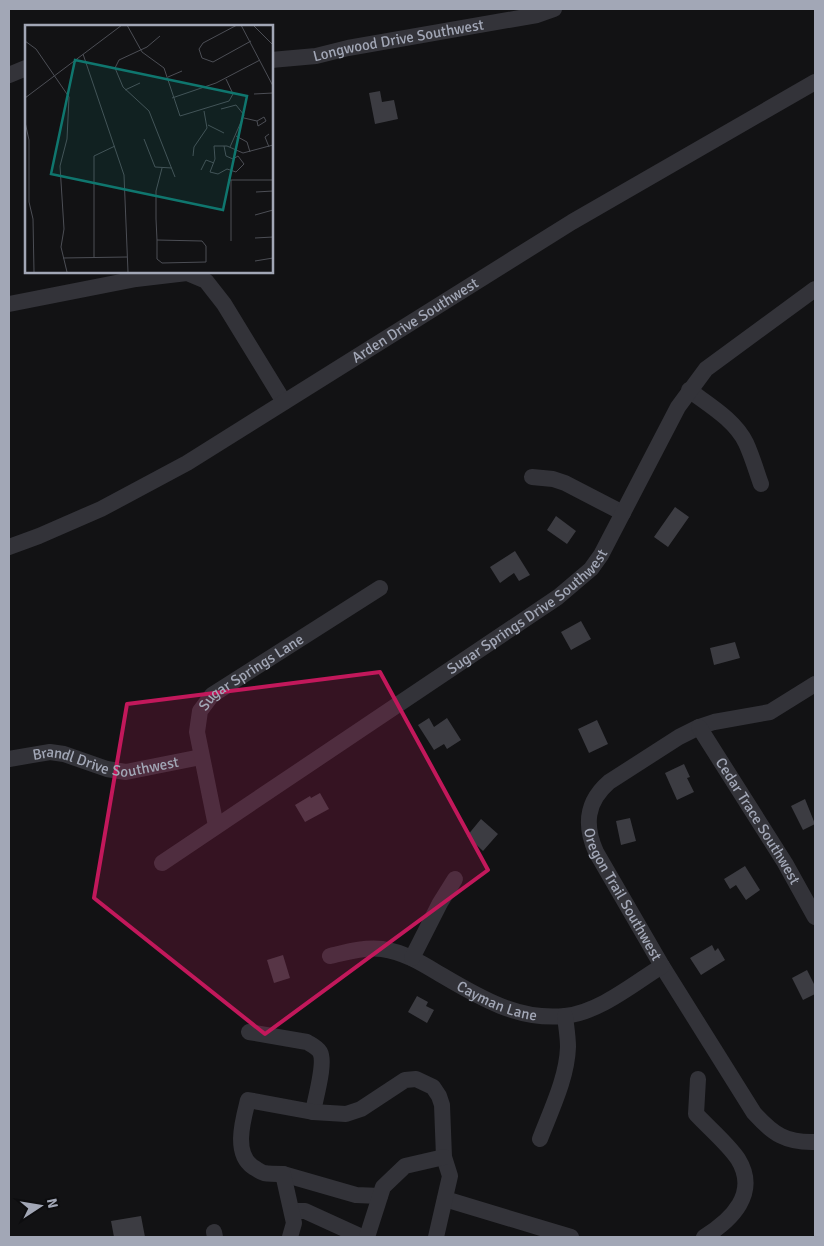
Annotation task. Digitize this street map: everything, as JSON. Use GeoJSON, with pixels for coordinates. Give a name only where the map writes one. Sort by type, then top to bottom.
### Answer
{"type":"FeatureCollection","features":[{"type":"Feature","properties":{"kind":"street","name":"Longwood Drive Southwest"},"geometry":{"type":"LineString","coordinates":[[272,60],[316,56],[348,48],[537,15],[554,9]]}},
{"type":"Feature","properties":{"kind":"street"},"geometry":{"type":"LineString","coordinates":[[9,75],[25,68]]}},
{"type":"Feature","properties":{"kind":"street","name":"Arden Drive Southwest"},"geometry":{"type":"LineString","coordinates":[[9,547],[101,509],[187,463],[572,222],[815,82]]}},
{"type":"Feature","properties":{"kind":"street"},"geometry":{"type":"LineString","coordinates":[[9,304],[136,279],[187,273],[206,282],[224,304],[284,402]]}},
{"type":"Feature","properties":{"kind":"street","name":"Sugar Springs Drive Southwest"},"geometry":{"type":"LineString","coordinates":[[162,863],[558,597],[591,569],[609,542],[678,407],[689,390],[706,369],[717,360],[815,289]]}},
{"type":"Feature","properties":{"kind":"street"},"geometry":{"type":"LineString","coordinates":[[689,390],[721,414],[739,432],[746,442],[761,484]]}},
{"type":"Feature","properties":{"kind":"street"},"geometry":{"type":"LineString","coordinates":[[532,477],[553,479],[565,483],[623,513]]}},
{"type":"Feature","properties":{"kind":"street","name":"Sugar Springs Lane"},"geometry":{"type":"LineString","coordinates":[[216,826],[197,732],[200,711],[212,695],[380,588]]}},
{"type":"Feature","properties":{"kind":"street","name":"Oregon Trail Southwest"},"geometry":{"type":"LineString","coordinates":[[815,684],[778,709],[714,722],[699,727],[679,738],[609,782],[598,791],[590,807],[588,819],[590,838],[596,852],[662,966],[759,1119],[778,1135],[794,1141],[815,1142]]}},
{"type":"Feature","properties":{"kind":"street","name":"Cedar Trace Southwest"},"geometry":{"type":"LineString","coordinates":[[699,727],[786,863],[815,917]]}},
{"type":"Feature","properties":{"kind":"street","name":"Brandl Drive Southwest"},"geometry":{"type":"LineString","coordinates":[[9,759],[50,752],[64,754],[107,770],[126,772],[201,757]]}},
{"type":"Feature","properties":{"kind":"street"},"geometry":{"type":"LineString","coordinates":[[412,958],[440,903],[455,879]]}},
{"type":"Feature","properties":{"kind":"street","name":"Cayman Lane"},"geometry":{"type":"LineString","coordinates":[[330,956],[368,948],[382,949],[412,958],[498,1006],[531,1014],[565,1016],[603,1003],[662,966]]}},
{"type":"Feature","properties":{"kind":"street"},"geometry":{"type":"LineString","coordinates":[[540,1139],[561,1084],[565,1066],[568,1047],[565,1016]]}},
{"type":"Feature","properties":{"kind":"street"},"geometry":{"type":"LineString","coordinates":[[249,1032],[307,1042],[321,1053],[322,1062],[313,1112]]}},
{"type":"Feature","properties":{"kind":"street"},"geometry":{"type":"LineString","coordinates":[[380,1196],[356,1195],[283,1174],[262,1173],[249,1164],[241,1144],[248,1100],[313,1112],[346,1114],[361,1109],[405,1080],[416,1079],[433,1087],[442,1105],[444,1157],[450,1176],[436,1237]]}},
{"type":"Feature","properties":{"kind":"street"},"geometry":{"type":"LineString","coordinates":[[698,1079],[696,1114],[737,1158],[743,1169],[746,1182],[744,1196],[733,1214],[704,1237]]}},
{"type":"Feature","properties":{"kind":"street"},"geometry":{"type":"LineString","coordinates":[[367,1237],[383,1187],[405,1166],[444,1157]]}},
{"type":"Feature","properties":{"kind":"street"},"geometry":{"type":"LineString","coordinates":[[283,1174],[293,1211],[294,1223],[290,1237]]}},
{"type":"Feature","properties":{"kind":"street"},"geometry":{"type":"LineString","coordinates":[[445,1199],[532,1232],[572,1237]]}},
{"type":"Feature","properties":{"kind":"street"},"geometry":{"type":"LineString","coordinates":[[293,1211],[305,1211],[362,1237]]}},
{"type":"Feature","properties":{"kind":"highlighted area"},"geometry":{"type":"Polygon","coordinates":[[[380,672],[488,870],[265,1034],[94,898],[127,704],[380,672]]]}},
{"type":"Feature","properties":{"kind":"building"},"geometry":{"type":"Polygon","coordinates":[[[380,91],[382,102],[394,100],[398,119],[375,124],[369,93],[380,91]]]}},
{"type":"Feature","properties":{"kind":"building"},"geometry":{"type":"Polygon","coordinates":[[[675,507],[689,517],[668,547],[654,537],[675,507]]]}},
{"type":"Feature","properties":{"kind":"building"},"geometry":{"type":"Polygon","coordinates":[[[556,516],[576,531],[567,544],[547,530],[556,516]]]}},
{"type":"Feature","properties":{"kind":"building"},"geometry":{"type":"Polygon","coordinates":[[[515,551],[530,575],[519,581],[514,573],[500,583],[490,567],[515,551]]]}},
{"type":"Feature","properties":{"kind":"building"},"geometry":{"type":"Polygon","coordinates":[[[581,621],[591,639],[571,650],[561,632],[581,621]]]}},
{"type":"Feature","properties":{"kind":"building"},"geometry":{"type":"Polygon","coordinates":[[[735,642],[740,658],[714,665],[710,648],[735,642]]]}},
{"type":"Feature","properties":{"kind":"building"},"geometry":{"type":"Polygon","coordinates":[[[429,718],[434,727],[447,718],[461,740],[447,749],[444,744],[434,750],[418,725],[429,718]]]}},
{"type":"Feature","properties":{"kind":"building"},"geometry":{"type":"Polygon","coordinates":[[[597,720],[608,744],[589,753],[578,729],[597,720]]]}},
{"type":"Feature","properties":{"kind":"building"},"geometry":{"type":"Polygon","coordinates":[[[684,764],[690,777],[687,778],[694,792],[677,800],[665,773],[684,764]]]}},
{"type":"Feature","properties":{"kind":"building"},"geometry":{"type":"Polygon","coordinates":[[[320,793],[329,809],[305,822],[295,805],[310,796],[311,798],[320,793]]]}},
{"type":"Feature","properties":{"kind":"building"},"geometry":{"type":"Polygon","coordinates":[[[805,799],[815,824],[803,830],[791,806],[805,799]]]}},
{"type":"Feature","properties":{"kind":"building"},"geometry":{"type":"Polygon","coordinates":[[[630,818],[636,841],[621,845],[616,821],[630,818]]]}},
{"type":"Feature","properties":{"kind":"building"},"geometry":{"type":"Polygon","coordinates":[[[481,819],[498,834],[483,851],[467,836],[481,819]]]}},
{"type":"Feature","properties":{"kind":"building"},"geometry":{"type":"Polygon","coordinates":[[[745,866],[760,890],[746,900],[736,885],[730,889],[724,879],[745,866]]]}},
{"type":"Feature","properties":{"kind":"building"},"geometry":{"type":"Polygon","coordinates":[[[712,945],[715,951],[718,948],[725,960],[701,975],[690,958],[712,945]]]}},
{"type":"Feature","properties":{"kind":"building"},"geometry":{"type":"Polygon","coordinates":[[[283,955],[290,978],[274,983],[267,960],[283,955]]]}},
{"type":"Feature","properties":{"kind":"building"},"geometry":{"type":"Polygon","coordinates":[[[807,970],[815,986],[815,994],[803,1000],[792,978],[807,970]]]}},
{"type":"Feature","properties":{"kind":"building"},"geometry":{"type":"Polygon","coordinates":[[[417,996],[428,1002],[426,1006],[434,1010],[427,1023],[408,1012],[417,996]]]}},
{"type":"Feature","properties":{"kind":"building"},"geometry":{"type":"Polygon","coordinates":[[[141,1216],[145,1237],[114,1237],[111,1221],[141,1216]]]}}]}
